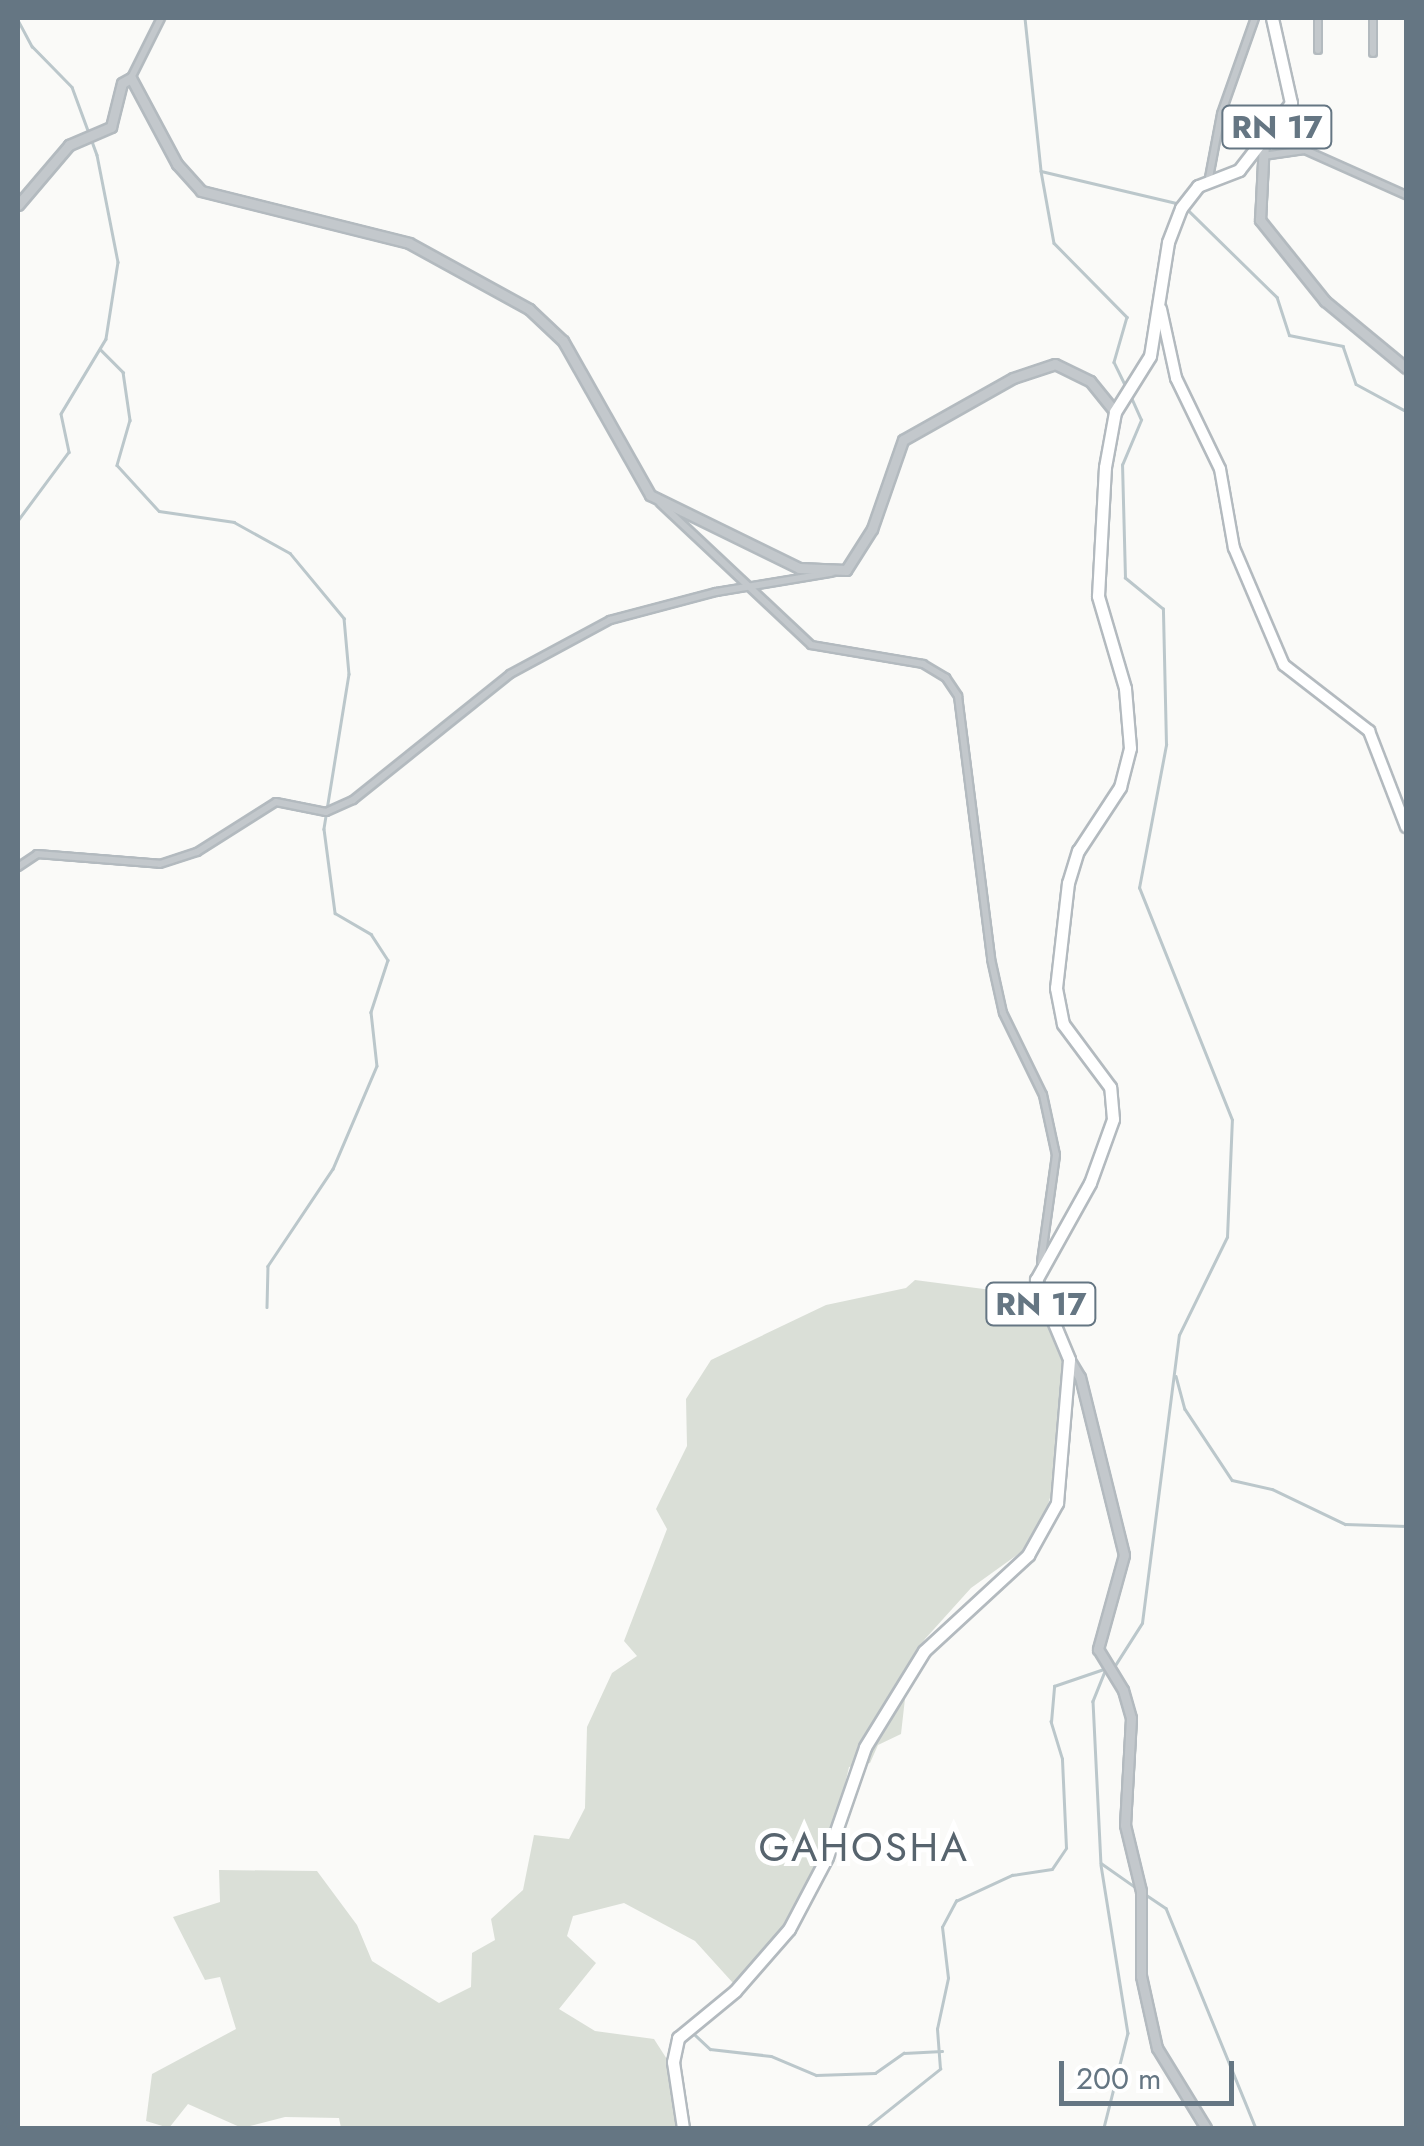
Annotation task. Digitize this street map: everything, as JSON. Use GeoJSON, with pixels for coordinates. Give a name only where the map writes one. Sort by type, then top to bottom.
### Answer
{"type":"FeatureCollection","features":[{"type":"Feature","properties":{"kind":"main road","name":"RN 17"},"geometry":{"type":"LineString","coordinates":[[683,2128],[674,2062],[678,2038],[735,1992],[790,1930],[827,1857],[865,1747],[924,1650],[1043,1535],[1057,1502],[1069,1358],[1037,1296],[1041,1262],[1083,1198],[1113,1119],[1110,1087],[1063,1024],[1056,988],[1078,851],[1120,787],[1130,748],[1126,688],[1097,579],[1115,412],[1150,356],[1162,309],[1168,242],[1181,208],[1207,184],[1239,170],[1290,103],[1272,18]]}},
{"type":"Feature","properties":{"kind":"main road"},"geometry":{"type":"LineString","coordinates":[[1162,309],[1176,378],[1207,450],[1284,665],[1369,731],[1406,827]]}},
{"type":"Feature","properties":{"kind":"street"},"geometry":{"type":"LineString","coordinates":[[18,205],[69,145],[111,127],[122,83],[132,78],[161,18]]}},
{"type":"Feature","properties":{"kind":"street"},"geometry":{"type":"LineString","coordinates":[[1207,184],[1221,114],[1256,18]]}},
{"type":"Feature","properties":{"kind":"street"},"geometry":{"type":"LineString","coordinates":[[1318,18],[1318,50]]}},
{"type":"Feature","properties":{"kind":"street"},"geometry":{"type":"LineString","coordinates":[[1373,18],[1373,54]]}},
{"type":"Feature","properties":{"kind":"street"},"geometry":{"type":"LineString","coordinates":[[132,78],[177,164],[207,195],[409,243],[554,328],[656,500],[811,645],[923,664],[946,678],[958,696],[991,960],[1003,1013],[1043,1094],[1056,1154],[1041,1262]]}},
{"type":"Feature","properties":{"kind":"street"},"geometry":{"type":"LineString","coordinates":[[1264,142],[1260,220],[1325,302],[1406,368]]}},
{"type":"Feature","properties":{"kind":"street"},"geometry":{"type":"LineString","coordinates":[[1262,156],[1305,150],[1406,195]]}},
{"type":"Feature","properties":{"kind":"street"},"geometry":{"type":"LineString","coordinates":[[18,867],[37,854],[160,864],[197,852],[276,802],[326,812],[353,800],[458,710],[558,645],[610,620],[832,573],[858,557],[893,458],[917,430],[1013,378],[1055,364],[1090,381],[1115,412]]}},
{"type":"Feature","properties":{"kind":"street"},"geometry":{"type":"LineString","coordinates":[[656,500],[787,564],[832,573]]}},
{"type":"Feature","properties":{"kind":"street"},"geometry":{"type":"LineString","coordinates":[[1069,1358],[1080,1378],[1124,1554],[1098,1643],[1131,1718],[1125,1825],[1139,1871],[1141,1976],[1157,2048],[1206,2128]]}},
{"type":"Feature","properties":{"kind":"shaded area"},"geometry":{"type":"Polygon","coordinates":[[[915,1280],[999,1291],[1033,1305],[1058,1336],[1065,1363],[1052,1491],[1043,1521],[1021,1552],[971,1588],[909,1663],[901,1734],[878,1745],[870,1763],[849,1767],[831,1844],[778,1938],[733,1983],[695,1941],[624,1903],[573,1916],[567,1936],[596,1963],[559,2009],[595,2031],[654,2039],[672,2067],[680,2128],[341,2128],[339,2118],[285,2117],[242,2128],[188,2104],[169,2128],[146,2121],[152,2074],[236,2029],[220,1977],[205,1980],[173,1917],[220,1902],[219,1870],[317,1871],[357,1925],[372,1961],[439,2003],[471,1987],[472,1953],[495,1940],[491,1919],[523,1890],[534,1835],[569,1839],[585,1808],[587,1727],[612,1673],[637,1656],[624,1641],[667,1529],[656,1509],[687,1446],[686,1399],[711,1360],[826,1305],[906,1288],[915,1280]]]}},
{"type":"Feature","properties":{"kind":"waterway"},"geometry":{"type":"LineString","coordinates":[[1025,18],[1041,171],[1181,204]]}},
{"type":"Feature","properties":{"kind":"waterway"},"geometry":{"type":"LineString","coordinates":[[18,20],[32,46],[72,87],[97,155],[118,262],[106,339],[61,414],[69,452],[18,521]]}},
{"type":"Feature","properties":{"kind":"waterway"},"geometry":{"type":"LineString","coordinates":[[1041,171],[1054,243],[1127,317],[1114,362],[1126,387]]}},
{"type":"Feature","properties":{"kind":"waterway"},"geometry":{"type":"LineString","coordinates":[[1187,209],[1277,297],[1289,335],[1343,346],[1356,384],[1406,411]]}},
{"type":"Feature","properties":{"kind":"waterway"},"geometry":{"type":"LineString","coordinates":[[100,349],[123,372],[130,420],[117,465],[159,511],[234,522],[290,553],[344,618],[349,674],[324,829],[335,913],[371,934],[388,960],[371,1012],[377,1066],[333,1169],[268,1266],[267,1307]]}},
{"type":"Feature","properties":{"kind":"waterway"},"geometry":{"type":"LineString","coordinates":[[1114,1667],[1142,1623],[1179,1335],[1227,1237],[1232,1120],[1139,888],[1166,745],[1163,609],[1125,578],[1122,465],[1141,420],[1131,398]]}},
{"type":"Feature","properties":{"kind":"waterway"},"geometry":{"type":"LineString","coordinates":[[1176,1376],[1185,1409],[1232,1480],[1272,1489],[1345,1524],[1406,1526]]}},
{"type":"Feature","properties":{"kind":"waterway"},"geometry":{"type":"LineString","coordinates":[[866,2128],[940,2069],[937,2029],[948,1978],[942,1927],[956,1901],[1012,1875],[1052,1869],[1066,1848],[1062,1759],[1051,1722],[1054,1686],[1107,1668]]}},
{"type":"Feature","properties":{"kind":"waterway"},"geometry":{"type":"LineString","coordinates":[[1106,1669],[1093,1701],[1101,1863],[1138,1889]]}},
{"type":"Feature","properties":{"kind":"waterway"},"geometry":{"type":"LineString","coordinates":[[1101,1865],[1128,2033],[1104,2128]]}},
{"type":"Feature","properties":{"kind":"waterway"},"geometry":{"type":"LineString","coordinates":[[1145,1894],[1166,1908],[1256,2128]]}},
{"type":"Feature","properties":{"kind":"waterway"},"geometry":{"type":"LineString","coordinates":[[692,2032],[710,2049],[771,2056],[816,2075],[875,2073],[904,2053],[942,2051]]}},
{"type":"Feature","properties":{"kind":"district","name":"GAHOSHA"},"geometry":{"type":"Point","coordinates":[864,1847]}}]}
